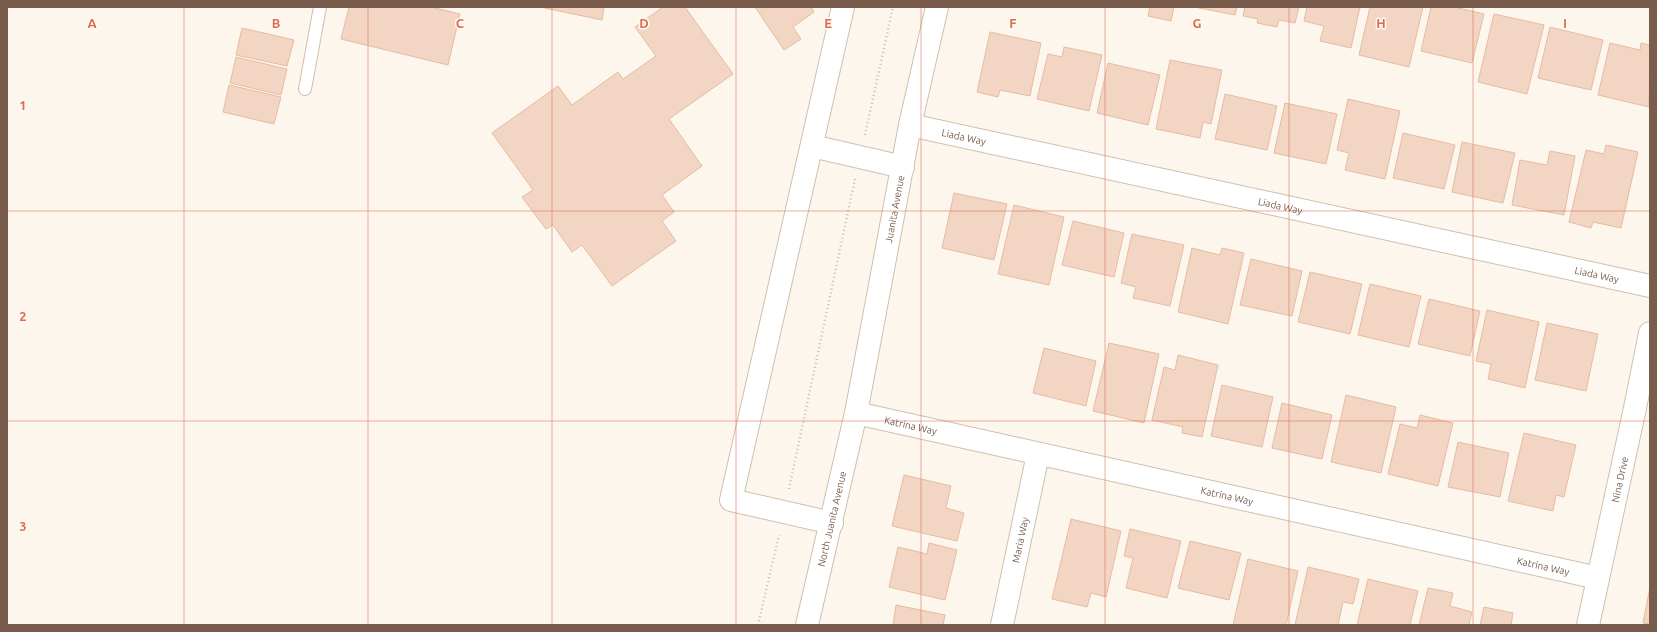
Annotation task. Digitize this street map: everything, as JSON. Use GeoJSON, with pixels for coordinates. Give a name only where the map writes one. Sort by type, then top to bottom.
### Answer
{"type":"FeatureCollection","features":[{"type":"Feature","properties":{"kind":"street"},"geometry":{"type":"LineString","coordinates":[[832,523],[732,500],[843,7]]}},
{"type":"Feature","properties":{"kind":"street","name":"Juanita Avenue"},"geometry":{"type":"LineString","coordinates":[[856,413],[904,168],[910,125],[937,7]]}},
{"type":"Feature","properties":{"kind":"street","name":"Liada Way"},"geometry":{"type":"LineString","coordinates":[[910,125],[1650,286]]}},
{"type":"Feature","properties":{"kind":"street"},"geometry":{"type":"LineString","coordinates":[[812,146],[904,168]]}},
{"type":"Feature","properties":{"kind":"street","name":"Nina Drive"},"geometry":{"type":"LineString","coordinates":[[1588,625],[1650,333]]}},
{"type":"Feature","properties":{"kind":"street","name":"Katrina Way"},"geometry":{"type":"LineString","coordinates":[[856,413],[1598,578]]}},
{"type":"Feature","properties":{"kind":"street","name":"North Juanita Avenue"},"geometry":{"type":"LineString","coordinates":[[807,625],[832,523],[856,413]]}},
{"type":"Feature","properties":{"kind":"street","name":"Maria Way"},"geometry":{"type":"LineString","coordinates":[[1002,625],[1038,454]]}},
{"type":"Feature","properties":{"kind":"lane"},"geometry":{"type":"LineString","coordinates":[[305,89],[320,7]]}},
{"type":"Feature","properties":{"kind":"path"},"geometry":{"type":"LineString","coordinates":[[758,625],[784,513],[893,7]]}},
{"type":"Feature","properties":{"kind":"building"},"geometry":{"type":"Polygon","coordinates":[[[349,7],[431,7],[460,14],[448,65],[341,39],[349,7]]]}},
{"type":"Feature","properties":{"kind":"building"},"geometry":{"type":"Polygon","coordinates":[[[540,7],[604,7],[602,20],[540,7]]]}},
{"type":"Feature","properties":{"kind":"building"},"geometry":{"type":"Polygon","coordinates":[[[663,7],[685,7],[733,74],[669,119],[702,166],[662,195],[674,212],[662,221],[676,241],[612,286],[582,245],[572,252],[553,225],[546,229],[522,197],[533,190],[492,133],[558,86],[572,105],[618,72],[623,79],[656,56],[635,27],[663,7]]]}},
{"type":"Feature","properties":{"kind":"building"},"geometry":{"type":"Polygon","coordinates":[[[755,7],[811,7],[814,12],[793,27],[801,39],[784,50],[755,7]]]}},
{"type":"Feature","properties":{"kind":"building"},"geometry":{"type":"Polygon","coordinates":[[[1150,7],[1174,7],[1171,21],[1148,16],[1150,7]]]}},
{"type":"Feature","properties":{"kind":"building"},"geometry":{"type":"Polygon","coordinates":[[[1194,7],[1237,7],[1235,15],[1194,7]]]}},
{"type":"Feature","properties":{"kind":"building"},"geometry":{"type":"Polygon","coordinates":[[[1245,7],[1299,7],[1295,23],[1279,20],[1277,27],[1257,23],[1258,19],[1243,16],[1245,7]]]}},
{"type":"Feature","properties":{"kind":"building"},"geometry":{"type":"Polygon","coordinates":[[[1307,7],[1360,7],[1351,48],[1320,41],[1324,26],[1304,21],[1307,7]]]}},
{"type":"Feature","properties":{"kind":"building"},"geometry":{"type":"Polygon","coordinates":[[[1370,7],[1423,7],[1409,67],[1359,55],[1370,7]]]}},
{"type":"Feature","properties":{"kind":"building"},"geometry":{"type":"Polygon","coordinates":[[[1431,7],[1454,7],[1484,14],[1472,63],[1421,51],[1431,7]]]}},
{"type":"Feature","properties":{"kind":"building"},"geometry":{"type":"Polygon","coordinates":[[[1494,14],[1544,25],[1527,94],[1478,82],[1494,14]]]}},
{"type":"Feature","properties":{"kind":"building"},"geometry":{"type":"Polygon","coordinates":[[[1550,27],[1603,40],[1591,90],[1538,78],[1550,27]]]}},
{"type":"Feature","properties":{"kind":"building"},"geometry":{"type":"Polygon","coordinates":[[[242,28],[294,40],[287,66],[236,55],[242,28]]]}},
{"type":"Feature","properties":{"kind":"building"},"geometry":{"type":"Polygon","coordinates":[[[990,32],[1041,43],[1030,96],[1000,90],[998,97],[977,92],[990,32]]]}},
{"type":"Feature","properties":{"kind":"building"},"geometry":{"type":"Polygon","coordinates":[[[1610,43],[1640,50],[1641,43],[1650,45],[1649,107],[1598,95],[1610,43]]]}},
{"type":"Feature","properties":{"kind":"building"},"geometry":{"type":"Polygon","coordinates":[[[1064,47],[1102,55],[1089,111],[1037,99],[1048,54],[1062,57],[1064,47]]]}},
{"type":"Feature","properties":{"kind":"building"},"geometry":{"type":"Polygon","coordinates":[[[236,57],[287,69],[281,95],[230,83],[236,57]]]}},
{"type":"Feature","properties":{"kind":"building"},"geometry":{"type":"Polygon","coordinates":[[[1170,60],[1222,70],[1211,124],[1203,122],[1200,138],[1156,129],[1170,60]]]}},
{"type":"Feature","properties":{"kind":"building"},"geometry":{"type":"Polygon","coordinates":[[[1108,63],[1160,75],[1148,125],[1097,113],[1108,63]]]}},
{"type":"Feature","properties":{"kind":"building"},"geometry":{"type":"Polygon","coordinates":[[[229,85],[281,97],[274,124],[223,112],[229,85]]]}},
{"type":"Feature","properties":{"kind":"building"},"geometry":{"type":"Polygon","coordinates":[[[1225,94],[1277,106],[1267,150],[1215,139],[1225,94]]]}},
{"type":"Feature","properties":{"kind":"building"},"geometry":{"type":"Polygon","coordinates":[[[1348,99],[1400,111],[1385,179],[1345,170],[1349,153],[1337,150],[1348,99]]]}},
{"type":"Feature","properties":{"kind":"building"},"geometry":{"type":"Polygon","coordinates":[[[1285,103],[1337,114],[1326,164],[1274,153],[1285,103]]]}},
{"type":"Feature","properties":{"kind":"building"},"geometry":{"type":"Polygon","coordinates":[[[1403,133],[1455,145],[1444,189],[1393,178],[1403,133]]]}},
{"type":"Feature","properties":{"kind":"building"},"geometry":{"type":"Polygon","coordinates":[[[1462,142],[1515,153],[1503,203],[1452,192],[1462,142]]]}},
{"type":"Feature","properties":{"kind":"building"},"geometry":{"type":"Polygon","coordinates":[[[1606,145],[1638,152],[1621,228],[1593,222],[1591,228],[1569,222],[1586,150],[1604,154],[1606,145]]]}},
{"type":"Feature","properties":{"kind":"building"},"geometry":{"type":"Polygon","coordinates":[[[1550,151],[1575,156],[1564,215],[1512,205],[1520,160],[1547,165],[1550,151]]]}},
{"type":"Feature","properties":{"kind":"building"},"geometry":{"type":"Polygon","coordinates":[[[954,193],[1007,204],[994,260],[942,248],[954,193]]]}},
{"type":"Feature","properties":{"kind":"building"},"geometry":{"type":"Polygon","coordinates":[[[1014,205],[1064,217],[1049,285],[998,274],[1014,205]]]}},
{"type":"Feature","properties":{"kind":"building"},"geometry":{"type":"Polygon","coordinates":[[[1073,221],[1124,233],[1114,277],[1062,265],[1073,221]]]}},
{"type":"Feature","properties":{"kind":"building"},"geometry":{"type":"Polygon","coordinates":[[[1132,234],[1184,245],[1170,306],[1133,298],[1136,287],[1121,283],[1132,234]]]}},
{"type":"Feature","properties":{"kind":"building"},"geometry":{"type":"Polygon","coordinates":[[[1192,248],[1220,255],[1222,248],[1244,253],[1228,324],[1178,312],[1192,248]]]}},
{"type":"Feature","properties":{"kind":"building"},"geometry":{"type":"Polygon","coordinates":[[[1251,259],[1302,271],[1292,316],[1240,305],[1251,259]]]}},
{"type":"Feature","properties":{"kind":"building"},"geometry":{"type":"Polygon","coordinates":[[[1310,272],[1362,284],[1350,334],[1298,322],[1310,272]]]}},
{"type":"Feature","properties":{"kind":"building"},"geometry":{"type":"Polygon","coordinates":[[[1370,284],[1421,296],[1409,347],[1358,335],[1370,284]]]}},
{"type":"Feature","properties":{"kind":"building"},"geometry":{"type":"Polygon","coordinates":[[[1429,299],[1480,311],[1470,356],[1418,344],[1429,299]]]}},
{"type":"Feature","properties":{"kind":"building"},"geometry":{"type":"Polygon","coordinates":[[[1487,310],[1539,322],[1525,388],[1488,379],[1491,364],[1476,361],[1487,310]]]}},
{"type":"Feature","properties":{"kind":"building"},"geometry":{"type":"Polygon","coordinates":[[[1547,323],[1598,334],[1586,391],[1535,380],[1547,323]]]}},
{"type":"Feature","properties":{"kind":"building"},"geometry":{"type":"Polygon","coordinates":[[[1109,343],[1159,354],[1144,423],[1093,411],[1109,343]]]}},
{"type":"Feature","properties":{"kind":"building"},"geometry":{"type":"Polygon","coordinates":[[[1044,348],[1096,361],[1086,406],[1033,393],[1044,348]]]}},
{"type":"Feature","properties":{"kind":"building"},"geometry":{"type":"Polygon","coordinates":[[[1178,355],[1218,365],[1202,437],[1182,433],[1183,427],[1152,420],[1164,367],[1175,370],[1178,355]]]}},
{"type":"Feature","properties":{"kind":"building"},"geometry":{"type":"Polygon","coordinates":[[[1222,385],[1273,397],[1262,447],[1211,436],[1222,385]]]}},
{"type":"Feature","properties":{"kind":"building"},"geometry":{"type":"Polygon","coordinates":[[[1346,395],[1396,407],[1381,473],[1331,462],[1346,395]]]}},
{"type":"Feature","properties":{"kind":"building"},"geometry":{"type":"Polygon","coordinates":[[[1282,403],[1332,415],[1322,459],[1272,448],[1282,403]]]}},
{"type":"Feature","properties":{"kind":"building"},"geometry":{"type":"Polygon","coordinates":[[[1420,415],[1453,423],[1438,486],[1388,474],[1400,424],[1417,428],[1420,415]]]}},
{"type":"Feature","properties":{"kind":"building"},"geometry":{"type":"Polygon","coordinates":[[[1524,433],[1576,445],[1564,497],[1556,495],[1553,511],[1508,501],[1524,433]]]}},
{"type":"Feature","properties":{"kind":"building"},"geometry":{"type":"Polygon","coordinates":[[[1458,442],[1509,453],[1500,497],[1448,487],[1458,442]]]}},
{"type":"Feature","properties":{"kind":"building"},"geometry":{"type":"Polygon","coordinates":[[[904,475],[951,486],[946,508],[964,513],[957,541],[892,526],[904,475]]]}},
{"type":"Feature","properties":{"kind":"building"},"geometry":{"type":"Polygon","coordinates":[[[1071,519],[1121,531],[1106,597],[1091,593],[1087,607],[1052,599],[1071,519]]]}},
{"type":"Feature","properties":{"kind":"building"},"geometry":{"type":"Polygon","coordinates":[[[1130,529],[1181,541],[1167,598],[1126,588],[1133,558],[1124,556],[1130,529]]]}},
{"type":"Feature","properties":{"kind":"building"},"geometry":{"type":"Polygon","coordinates":[[[1190,541],[1241,553],[1229,600],[1178,588],[1190,541]]]}},
{"type":"Feature","properties":{"kind":"building"},"geometry":{"type":"Polygon","coordinates":[[[929,543],[957,550],[945,600],[889,587],[898,547],[927,554],[929,543]]]}},
{"type":"Feature","properties":{"kind":"building"},"geometry":{"type":"Polygon","coordinates":[[[1248,559],[1298,571],[1286,625],[1233,625],[1248,559]]]}},
{"type":"Feature","properties":{"kind":"building"},"geometry":{"type":"Polygon","coordinates":[[[1308,567],[1359,579],[1353,604],[1343,602],[1338,625],[1295,625],[1308,567]]]}},
{"type":"Feature","properties":{"kind":"building"},"geometry":{"type":"Polygon","coordinates":[[[1368,579],[1418,591],[1410,625],[1357,625],[1368,579]]]}},
{"type":"Feature","properties":{"kind":"building"},"geometry":{"type":"Polygon","coordinates":[[[1650,587],[1650,624],[1643,623],[1650,587]]]}},
{"type":"Feature","properties":{"kind":"building"},"geometry":{"type":"Polygon","coordinates":[[[1428,588],[1453,593],[1450,606],[1472,612],[1469,625],[1419,625],[1428,588]]]}},
{"type":"Feature","properties":{"kind":"building"},"geometry":{"type":"Polygon","coordinates":[[[896,605],[945,615],[943,625],[893,625],[896,605]]]}},
{"type":"Feature","properties":{"kind":"building"},"geometry":{"type":"Polygon","coordinates":[[[1484,607],[1513,613],[1511,625],[1480,625],[1484,607]]]}}]}
